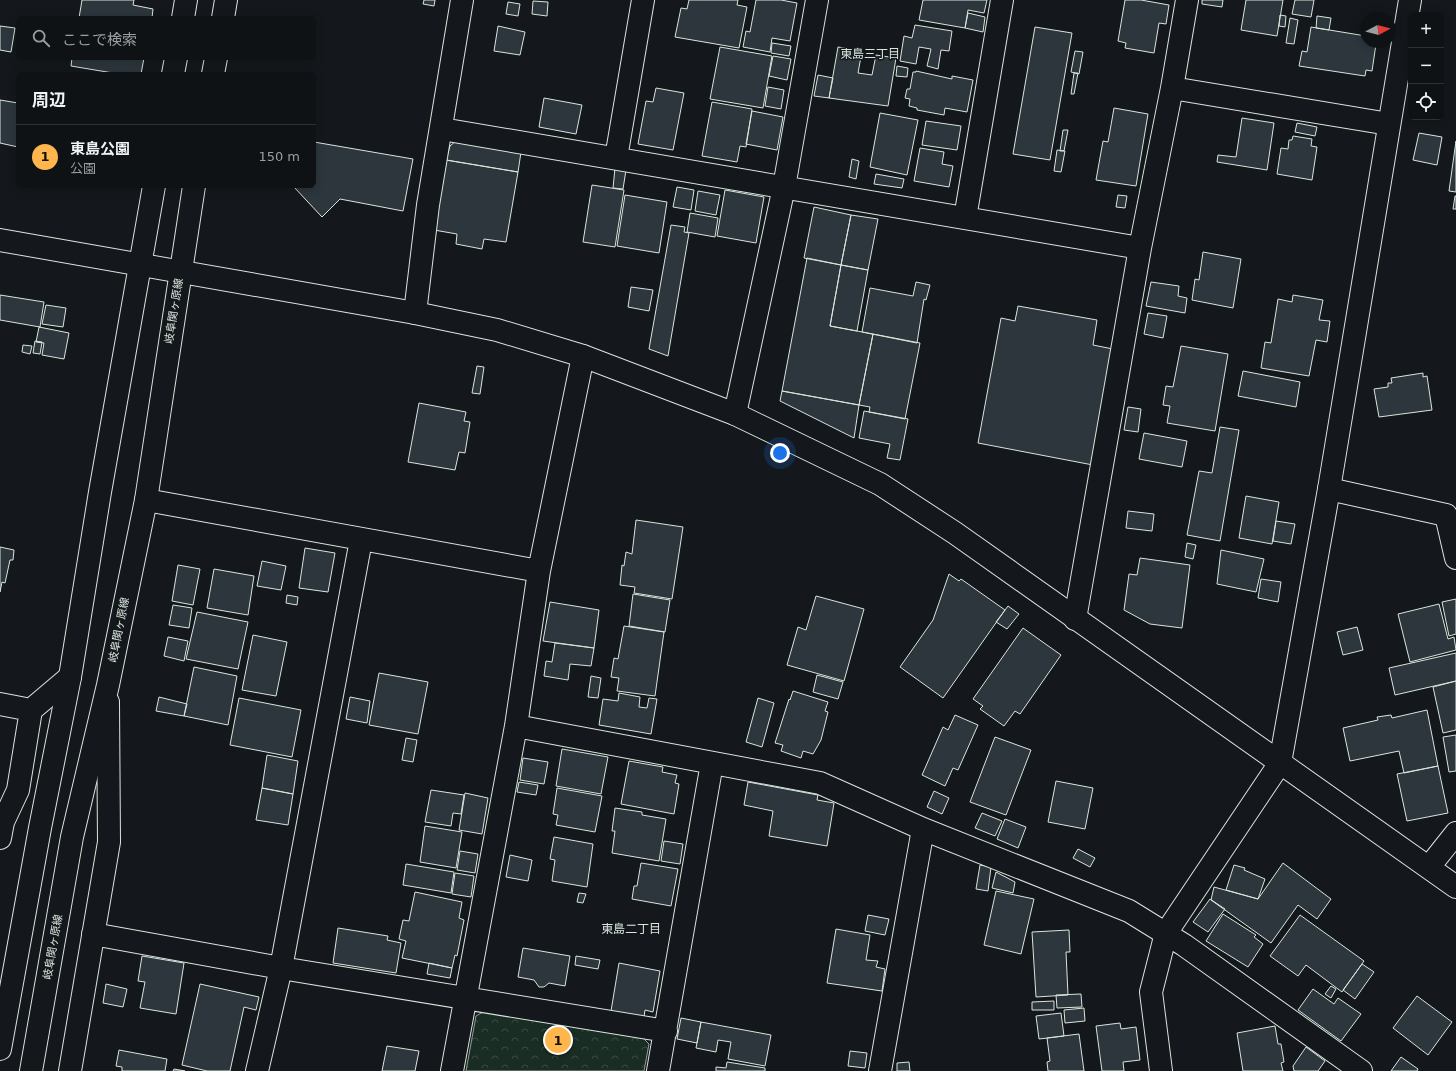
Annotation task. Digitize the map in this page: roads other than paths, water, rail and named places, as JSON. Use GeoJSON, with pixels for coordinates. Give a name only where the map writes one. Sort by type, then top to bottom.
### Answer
{"type":"FeatureCollection","features":[{"type":"Feature","properties":{"kind":"street"},"geometry":{"type":"LineString","coordinates":[[183,16],[186,0]]}},
{"type":"Feature","properties":{"kind":"street"},"geometry":{"type":"LineString","coordinates":[[223,16],[226,0]]}},
{"type":"Feature","properties":{"kind":"street"},"geometry":{"type":"LineString","coordinates":[[415,313],[428,205],[442,129],[462,0]]}},
{"type":"Feature","properties":{"kind":"street"},"geometry":{"type":"LineString","coordinates":[[616,158],[643,0]]}},
{"type":"Feature","properties":{"kind":"street"},"geometry":{"type":"LineString","coordinates":[[735,414],[784,187],[817,0]]}},
{"type":"Feature","properties":{"kind":"street"},"geometry":{"type":"LineString","coordinates":[[966,218],[1002,0]]}},
{"type":"Feature","properties":{"kind":"street"},"geometry":{"type":"LineString","coordinates":[[1075,619],[1140,248],[1172,88],[1187,0]]}},
{"type":"Feature","properties":{"kind":"street"},"geometry":{"type":"LineString","coordinates":[[1161,1071],[1151,992],[1166,933],[1280,763],[1329,489],[1410,0]]}},
{"type":"Feature","properties":{"kind":"street"},"geometry":{"type":"LineString","coordinates":[[173,72],[176,60]]}},
{"type":"Feature","properties":{"kind":"street"},"geometry":{"type":"LineString","coordinates":[[213,72],[216,60]]}},
{"type":"Feature","properties":{"kind":"street"},"geometry":{"type":"LineString","coordinates":[[1172,88],[1390,124]]}},
{"type":"Feature","properties":{"kind":"street"},"geometry":{"type":"LineString","coordinates":[[442,129],[1140,248]]}},
{"type":"Feature","properties":{"kind":"street"},"geometry":{"type":"LineString","coordinates":[[0,1049],[40,828],[70,677],[100,492],[154,188]]}},
{"type":"Feature","properties":{"kind":"street","name":"岐阜関ヶ原線"},"geometry":{"type":"LineString","coordinates":[[31,1071],[72,837],[108,686],[146,500],[194,188]]}},
{"type":"Feature","properties":{"kind":"street"},"geometry":{"type":"LineString","coordinates":[[0,240],[140,265],[180,270],[415,313],[497,330],[583,356],[735,414],[880,484],[955,533],[1456,887]]}},
{"type":"Feature","properties":{"kind":"street"},"geometry":{"type":"LineString","coordinates":[[452,1071],[516,726],[539,571],[583,356]]}},
{"type":"Feature","properties":{"kind":"street"},"geometry":{"type":"LineString","coordinates":[[1329,489],[1451,514],[1456,558]]}},
{"type":"Feature","properties":{"kind":"street"},"geometry":{"type":"LineString","coordinates":[[146,500],[539,571]]}},
{"type":"Feature","properties":{"kind":"street"},"geometry":{"type":"LineString","coordinates":[[257,1071],[281,968],[361,540]]}},
{"type":"Feature","properties":{"kind":"street"},"geometry":{"type":"LineString","coordinates":[[0,838],[3,822],[18,790],[31,710],[70,677]]}},
{"type":"Feature","properties":{"kind":"street"},"geometry":{"type":"LineString","coordinates":[[70,1071],[109,842],[108,686]]}},
{"type":"Feature","properties":{"kind":"street"},"geometry":{"type":"LineString","coordinates":[[0,704],[31,710]]}},
{"type":"Feature","properties":{"kind":"street"},"geometry":{"type":"LineString","coordinates":[[516,726],[820,784],[924,829],[1129,911],[1166,933],[1362,1071]]}},
{"type":"Feature","properties":{"kind":"street"},"geometry":{"type":"LineString","coordinates":[[658,1071],[712,763]]}},
{"type":"Feature","properties":{"kind":"street"},"geometry":{"type":"LineString","coordinates":[[880,1071],[924,829]]}},
{"type":"Feature","properties":{"kind":"street"},"geometry":{"type":"LineString","coordinates":[[1429,867],[1456,833]]}},
{"type":"Feature","properties":{"kind":"street"},"geometry":{"type":"LineString","coordinates":[[93,934],[281,968],[666,1031]]}},
{"type":"Feature","properties":{"kind":"place","name":"東島公園"},"geometry":{"type":"Point","coordinates":[558,1040]}},
{"type":"Feature","properties":{"kind":"district","name":"東島三丁目"},"geometry":{"type":"Point","coordinates":[870,54]}},
{"type":"Feature","properties":{"kind":"district","name":"東島二丁目"},"geometry":{"type":"Point","coordinates":[631,929]}}]}
